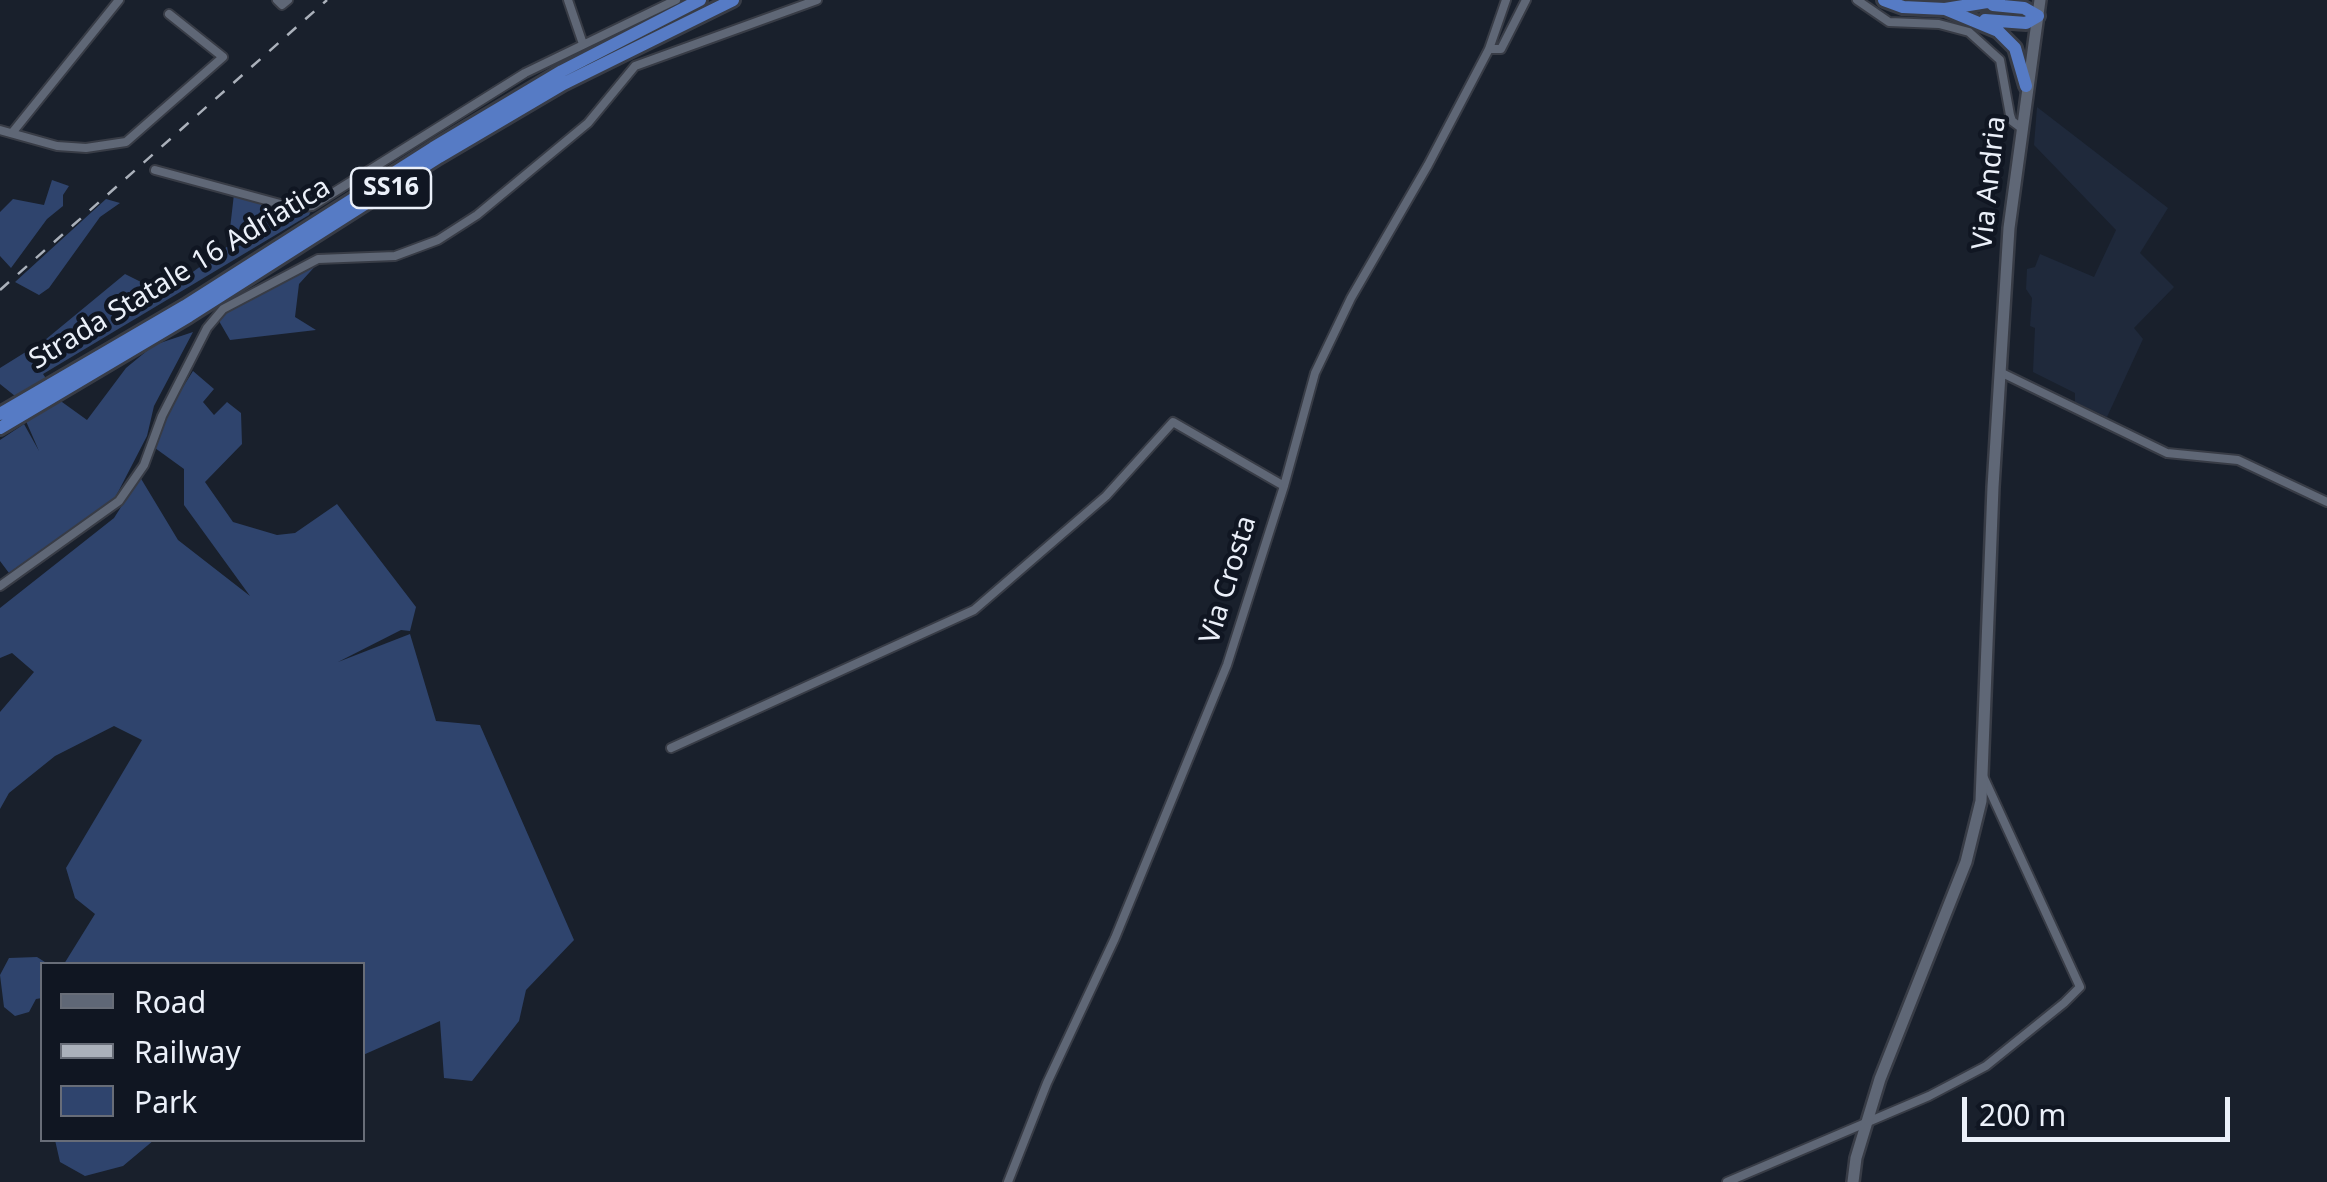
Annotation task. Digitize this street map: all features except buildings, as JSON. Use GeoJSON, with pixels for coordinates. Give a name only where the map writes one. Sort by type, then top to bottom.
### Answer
{"type":"FeatureCollection","features":[{"type":"Feature","properties":{"kind":"highway","name":"Strada Statale 16 Adriatica"},"geometry":{"type":"LineString","coordinates":[[55,388],[433,148],[546,81],[700,0]]}},
{"type":"Feature","properties":{"kind":"highway","name":"Strada Statale 16 Adriatica"},"geometry":{"type":"LineString","coordinates":[[0,414],[20,408],[55,388],[563,84],[732,0]]}},
{"type":"Feature","properties":{"kind":"highway"},"geometry":{"type":"LineString","coordinates":[[1884,0],[1903,7],[1974,12],[2004,4],[2038,16]]}},
{"type":"Feature","properties":{"kind":"highway"},"geometry":{"type":"LineString","coordinates":[[1974,12],[2000,0]]}},
{"type":"Feature","properties":{"kind":"highway"},"geometry":{"type":"LineString","coordinates":[[1974,12],[2015,48],[2026,86]]}},
{"type":"Feature","properties":{"kind":"highway","name":"Strada Statale 16 Adriatica"},"geometry":{"type":"LineString","coordinates":[[0,428],[20,408]]}},
{"type":"Feature","properties":{"kind":"main road","name":"Via Andria"},"geometry":{"type":"LineString","coordinates":[[1853,1182],[1880,1079],[1966,862],[1981,801],[2008,228],[2040,0]]}},
{"type":"Feature","properties":{"kind":"street"},"geometry":{"type":"LineString","coordinates":[[12,133],[119,0]]}},
{"type":"Feature","properties":{"kind":"street"},"geometry":{"type":"LineString","coordinates":[[277,0],[282,6],[288,0]]}},
{"type":"Feature","properties":{"kind":"street"},"geometry":{"type":"LineString","coordinates":[[568,0],[583,44]]}},
{"type":"Feature","properties":{"kind":"street"},"geometry":{"type":"LineString","coordinates":[[154,170],[294,208],[312,206],[525,73],[676,0]]}},
{"type":"Feature","properties":{"kind":"street"},"geometry":{"type":"LineString","coordinates":[[0,586],[119,501],[144,465],[162,416],[207,328],[224,310],[318,259],[394,256],[438,240],[478,215],[588,123],[635,66],[817,0]]}},
{"type":"Feature","properties":{"kind":"street","name":"Via Crosta"},"geometry":{"type":"LineString","coordinates":[[1008,1182],[1047,1083],[1122,921],[1227,665],[1315,373],[1351,298],[1490,49],[1506,0]]}},
{"type":"Feature","properties":{"kind":"street"},"geometry":{"type":"LineString","coordinates":[[1490,49],[1501,49],[1526,0]]}},
{"type":"Feature","properties":{"kind":"street"},"geometry":{"type":"LineString","coordinates":[[1857,0],[1889,22],[1939,24],[1970,32],[2000,60],[2010,115],[2020,127]]}},
{"type":"Feature","properties":{"kind":"street"},"geometry":{"type":"LineString","coordinates":[[0,130],[72,147],[126,142],[223,58],[169,14]]}},
{"type":"Feature","properties":{"kind":"street"},"geometry":{"type":"LineString","coordinates":[[2000,372],[2167,454],[2238,460],[2327,502]]}},
{"type":"Feature","properties":{"kind":"street"},"geometry":{"type":"LineString","coordinates":[[671,748],[974,610],[1106,496],[1173,422],[1284,486]]}},
{"type":"Feature","properties":{"kind":"street"},"geometry":{"type":"LineString","coordinates":[[1727,1182],[1929,1096],[1986,1066],[2080,987],[1983,776]]}},
{"type":"Feature","properties":{"kind":"shaded area"},"geometry":{"type":"Polygon","coordinates":[[[2037,107],[2168,208],[2140,253],[2174,287],[2134,328],[2143,339],[2107,417],[2075,402],[2075,393],[2033,372],[2035,328],[2030,326],[2032,298],[2026,289],[2027,269],[2035,267],[2040,254],[2094,277],[2116,230],[2034,145],[2037,107]]]}},
{"type":"Feature","properties":{"kind":"green space"},"geometry":{"type":"Polygon","coordinates":[[[52,180],[69,186],[63,195],[63,206],[47,219],[11,268],[0,256],[0,212],[13,199],[44,205],[52,180]]]}},
{"type":"Feature","properties":{"kind":"green space"},"geometry":{"type":"Polygon","coordinates":[[[234,194],[262,204],[261,208],[290,215],[312,209],[309,215],[43,374],[62,402],[87,420],[126,368],[154,345],[193,332],[154,406],[147,436],[115,498],[9,573],[0,561],[0,440],[24,424],[39,451],[15,396],[0,384],[0,368],[45,340],[125,274],[155,289],[186,277],[228,246],[234,194]]]}},
{"type":"Feature","properties":{"kind":"green space"},"geometry":{"type":"Polygon","coordinates":[[[106,199],[120,203],[100,217],[49,288],[39,295],[15,282],[106,199]]]}},
{"type":"Feature","properties":{"kind":"green space"},"geometry":{"type":"Polygon","coordinates":[[[319,262],[299,284],[295,317],[316,330],[230,340],[219,321],[227,310],[319,262]]]}},
{"type":"Feature","properties":{"kind":"green space"},"geometry":{"type":"Polygon","coordinates":[[[193,371],[214,389],[203,402],[214,415],[227,402],[241,413],[242,444],[205,482],[233,522],[277,535],[295,533],[337,504],[416,607],[410,631],[401,630],[338,662],[410,634],[436,721],[480,725],[574,940],[526,990],[519,1021],[472,1081],[444,1078],[440,1021],[365,1054],[365,962],[65,962],[95,914],[75,898],[66,868],[142,740],[114,726],[55,756],[9,793],[0,809],[0,712],[34,672],[12,653],[0,658],[0,608],[114,518],[140,477],[178,540],[250,596],[184,505],[184,469],[155,448],[157,428],[193,371]]]}},
{"type":"Feature","properties":{"kind":"green space"},"geometry":{"type":"Polygon","coordinates":[[[37,957],[45,962],[40,962],[40,998],[29,1012],[15,1016],[4,1007],[0,975],[9,958],[37,957]]]}},
{"type":"Feature","properties":{"kind":"green space"},"geometry":{"type":"Polygon","coordinates":[[[55,1142],[152,1142],[123,1166],[85,1176],[60,1162],[55,1142]]]}},
{"type":"Feature","properties":{"kind":"railway"},"geometry":{"type":"LineString","coordinates":[[0,290],[327,0]]}}]}
